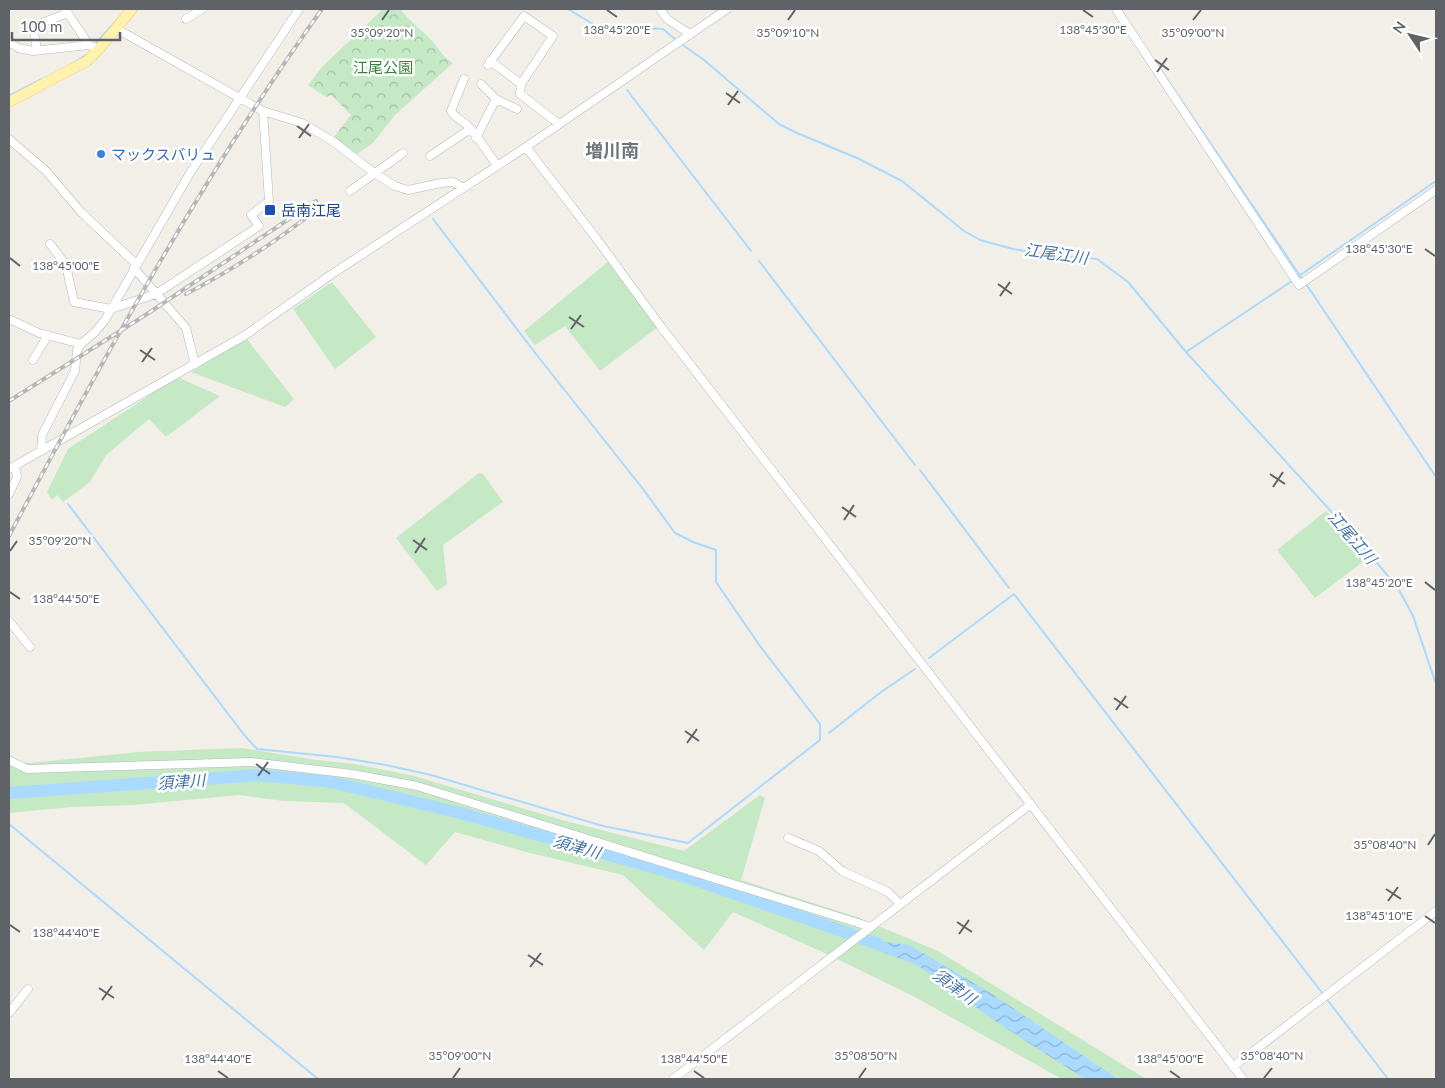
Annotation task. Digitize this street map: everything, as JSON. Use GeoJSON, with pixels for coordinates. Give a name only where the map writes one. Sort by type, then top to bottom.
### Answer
{"type":"FeatureCollection","features":[{"type":"Feature","properties":{"kind":"main road"},"geometry":{"type":"LineString","coordinates":[[9,102],[87,60],[117,29],[132,9]]}},
{"type":"Feature","properties":{"kind":"street"},"geometry":{"type":"LineString","coordinates":[[186,19],[202,9]]}},
{"type":"Feature","properties":{"kind":"street"},"geometry":{"type":"LineString","coordinates":[[40,451],[42,435],[75,371],[77,350],[95,332],[111,309],[190,173],[299,9]]}},
{"type":"Feature","properties":{"kind":"street"},"geometry":{"type":"LineString","coordinates":[[660,9],[667,19],[688,35]]}},
{"type":"Feature","properties":{"kind":"street"},"geometry":{"type":"LineString","coordinates":[[9,494],[17,477],[12,468],[244,336],[332,274],[462,187],[526,147],[727,9]]}},
{"type":"Feature","properties":{"kind":"street"},"geometry":{"type":"LineString","coordinates":[[1116,9],[1299,285],[1436,190]]}},
{"type":"Feature","properties":{"kind":"street"},"geometry":{"type":"LineString","coordinates":[[44,22],[66,11],[89,45]]}},
{"type":"Feature","properties":{"kind":"street"},"geometry":{"type":"LineString","coordinates":[[521,84],[489,63],[524,16],[553,36],[521,84],[520,94],[559,124]]}},
{"type":"Feature","properties":{"kind":"street"},"geometry":{"type":"LineString","coordinates":[[117,29],[263,111],[302,123],[334,142],[374,173],[395,186],[408,190],[453,182],[462,187]]}},
{"type":"Feature","properties":{"kind":"street"},"geometry":{"type":"LineString","coordinates":[[34,32],[37,50]]}},
{"type":"Feature","properties":{"kind":"street"},"geometry":{"type":"LineString","coordinates":[[9,42],[18,48],[37,50],[89,45],[99,49]]}},
{"type":"Feature","properties":{"kind":"street"},"geometry":{"type":"LineString","coordinates":[[464,80],[451,111],[470,129],[497,165]]}},
{"type":"Feature","properties":{"kind":"street"},"geometry":{"type":"LineString","coordinates":[[481,84],[496,99],[517,109]]}},
{"type":"Feature","properties":{"kind":"street"},"geometry":{"type":"LineString","coordinates":[[476,138],[496,99]]}},
{"type":"Feature","properties":{"kind":"street"},"geometry":{"type":"LineString","coordinates":[[50,244],[66,265],[74,302],[111,309],[156,294],[259,226],[251,215],[269,201],[263,111]]}},
{"type":"Feature","properties":{"kind":"street"},"geometry":{"type":"LineString","coordinates":[[430,156],[470,129]]}},
{"type":"Feature","properties":{"kind":"street"},"geometry":{"type":"LineString","coordinates":[[9,139],[46,171],[81,212],[135,266],[156,294],[186,328],[195,364]]}},
{"type":"Feature","properties":{"kind":"street"},"geometry":{"type":"LineString","coordinates":[[526,147],[662,328],[1243,1079]]}},
{"type":"Feature","properties":{"kind":"street"},"geometry":{"type":"LineString","coordinates":[[350,191],[403,154]]}},
{"type":"Feature","properties":{"kind":"street"},"geometry":{"type":"LineString","coordinates":[[9,319],[14,323],[48,336],[81,344]]}},
{"type":"Feature","properties":{"kind":"street"},"geometry":{"type":"LineString","coordinates":[[33,360],[48,336]]}},
{"type":"Feature","properties":{"kind":"street"},"geometry":{"type":"LineString","coordinates":[[9,621],[30,647]]}},
{"type":"Feature","properties":{"kind":"street"},"geometry":{"type":"LineString","coordinates":[[9,760],[27,770],[251,762],[361,775],[417,786],[871,927]]}},
{"type":"Feature","properties":{"kind":"street"},"geometry":{"type":"LineString","coordinates":[[673,1079],[1031,804]]}},
{"type":"Feature","properties":{"kind":"street"},"geometry":{"type":"LineString","coordinates":[[788,838],[819,851],[842,871],[888,892],[900,904]]}},
{"type":"Feature","properties":{"kind":"street"},"geometry":{"type":"LineString","coordinates":[[1233,1067],[1436,911]]}},
{"type":"Feature","properties":{"kind":"street"},"geometry":{"type":"LineString","coordinates":[[9,1013],[28,989]]}},
{"type":"Feature","properties":{"kind":"green space","name":"江尾公園"},"geometry":{"type":"Polygon","coordinates":[[[383,9],[400,9],[453,63],[395,115],[373,143],[357,154],[333,138],[351,115],[331,95],[326,97],[308,85],[323,66],[383,9]]]}},
{"type":"Feature","properties":{"kind":"green space"},"geometry":{"type":"Polygon","coordinates":[[[609,261],[658,327],[600,371],[565,326],[535,345],[524,331],[609,261]]]}},
{"type":"Feature","properties":{"kind":"green space"},"geometry":{"type":"Polygon","coordinates":[[[332,282],[376,337],[335,369],[293,309],[332,282]]]}},
{"type":"Feature","properties":{"kind":"green space"},"geometry":{"type":"Polygon","coordinates":[[[246,338],[294,399],[285,407],[191,372],[246,338]]]}},
{"type":"Feature","properties":{"kind":"green space"},"geometry":{"type":"Polygon","coordinates":[[[177,377],[220,396],[166,437],[149,419],[106,455],[90,482],[63,502],[57,495],[52,500],[47,492],[68,449],[177,377]]]}},
{"type":"Feature","properties":{"kind":"green space"},"geometry":{"type":"Polygon","coordinates":[[[479,473],[483,474],[503,502],[443,545],[447,584],[437,591],[396,538],[479,473]]]}},
{"type":"Feature","properties":{"kind":"green space"},"geometry":{"type":"Polygon","coordinates":[[[1326,511],[1368,558],[1315,598],[1277,550],[1326,511]]]}},
{"type":"Feature","properties":{"kind":"green space"},"geometry":{"type":"Polygon","coordinates":[[[242,748],[316,760],[355,764],[414,776],[562,820],[684,851],[760,795],[765,798],[741,880],[857,917],[938,951],[1146,1079],[1062,1079],[913,996],[827,954],[733,912],[704,950],[623,875],[530,853],[455,832],[426,865],[344,803],[284,801],[239,795],[133,805],[72,807],[9,813],[9,766],[16,762],[30,763],[138,752],[242,748]]]}},
{"type":"Feature","properties":{"kind":"water"},"geometry":{"type":"Polygon","coordinates":[[[864,939],[909,945],[989,992],[1118,1079],[1085,1079],[1001,1025],[917,965],[860,944],[864,939]]]}},
{"type":"Feature","properties":{"kind":"waterway","name":"江尾江川"},"geometry":{"type":"LineString","coordinates":[[568,9],[596,26],[663,29],[676,40]]}},
{"type":"Feature","properties":{"kind":"waterway","name":"江尾江川"},"geometry":{"type":"LineString","coordinates":[[96,43],[118,19]]}},
{"type":"Feature","properties":{"kind":"waterway","name":"江尾江川"},"geometry":{"type":"LineString","coordinates":[[680,43],[704,60],[779,124],[857,158],[902,181],[964,231],[980,240],[1013,249],[1043,254],[1097,259],[1128,282],[1186,352],[1368,552],[1398,588],[1413,616],[1436,684]]}},
{"type":"Feature","properties":{"kind":"waterway","name":"江尾江川"},"geometry":{"type":"LineString","coordinates":[[75,62],[86,55]]}},
{"type":"Feature","properties":{"kind":"waterway"},"geometry":{"type":"LineString","coordinates":[[1156,63],[1303,280]]}},
{"type":"Feature","properties":{"kind":"waterway","name":"江尾江川"},"geometry":{"type":"LineString","coordinates":[[9,96],[42,79]]}},
{"type":"Feature","properties":{"kind":"waterway"},"geometry":{"type":"LineString","coordinates":[[627,90],[751,251]]}},
{"type":"Feature","properties":{"kind":"waterway"},"geometry":{"type":"LineString","coordinates":[[1296,278],[1436,181]]}},
{"type":"Feature","properties":{"kind":"waterway"},"geometry":{"type":"LineString","coordinates":[[68,504],[245,736],[257,749],[337,757],[386,765],[431,775],[603,826],[688,843],[820,740],[820,724],[760,646],[716,582],[716,550],[675,533],[643,489],[536,354],[433,219]]}},
{"type":"Feature","properties":{"kind":"waterway"},"geometry":{"type":"LineString","coordinates":[[759,261],[915,465]]}},
{"type":"Feature","properties":{"kind":"waterway"},"geometry":{"type":"LineString","coordinates":[[1186,352],[1292,281]]}},
{"type":"Feature","properties":{"kind":"waterway"},"geometry":{"type":"LineString","coordinates":[[1306,284],[1436,477]]}},
{"type":"Feature","properties":{"kind":"waterway"},"geometry":{"type":"LineString","coordinates":[[920,470],[1009,588]]}},
{"type":"Feature","properties":{"kind":"waterway"},"geometry":{"type":"LineString","coordinates":[[929,658],[1014,594],[1323,994]]}},
{"type":"Feature","properties":{"kind":"waterway"},"geometry":{"type":"LineString","coordinates":[[829,733],[881,692],[915,669]]}},
{"type":"Feature","properties":{"kind":"waterway","name":"須津川"},"geometry":{"type":"LineString","coordinates":[[9,793],[260,775],[331,782],[460,813],[684,876],[879,944]]}},
{"type":"Feature","properties":{"kind":"waterway"},"geometry":{"type":"LineString","coordinates":[[9,824],[318,1079]]}},
{"type":"Feature","properties":{"kind":"waterway"},"geometry":{"type":"LineString","coordinates":[[1326,998],[1388,1079]]}},
{"type":"Feature","properties":{"kind":"railway"},"geometry":{"type":"LineString","coordinates":[[9,536],[119,334],[196,201],[236,136],[322,9]]}},
{"type":"Feature","properties":{"kind":"railway"},"geometry":{"type":"LineString","coordinates":[[9,401],[144,316],[316,201]]}},
{"type":"Feature","properties":{"kind":"railway"},"geometry":{"type":"LineString","coordinates":[[186,294],[256,253],[289,231],[321,206]]}},
{"type":"Feature","properties":{"kind":"place","name":"マックスバリュ"},"geometry":{"type":"Point","coordinates":[101,154]}},
{"type":"Feature","properties":{"kind":"place","name":"岳南江尾"},"geometry":{"type":"Point","coordinates":[270,210]}},
{"type":"Feature","properties":{"kind":"district","name":"増川南"},"geometry":{"type":"Point","coordinates":[612,150]}}]}
